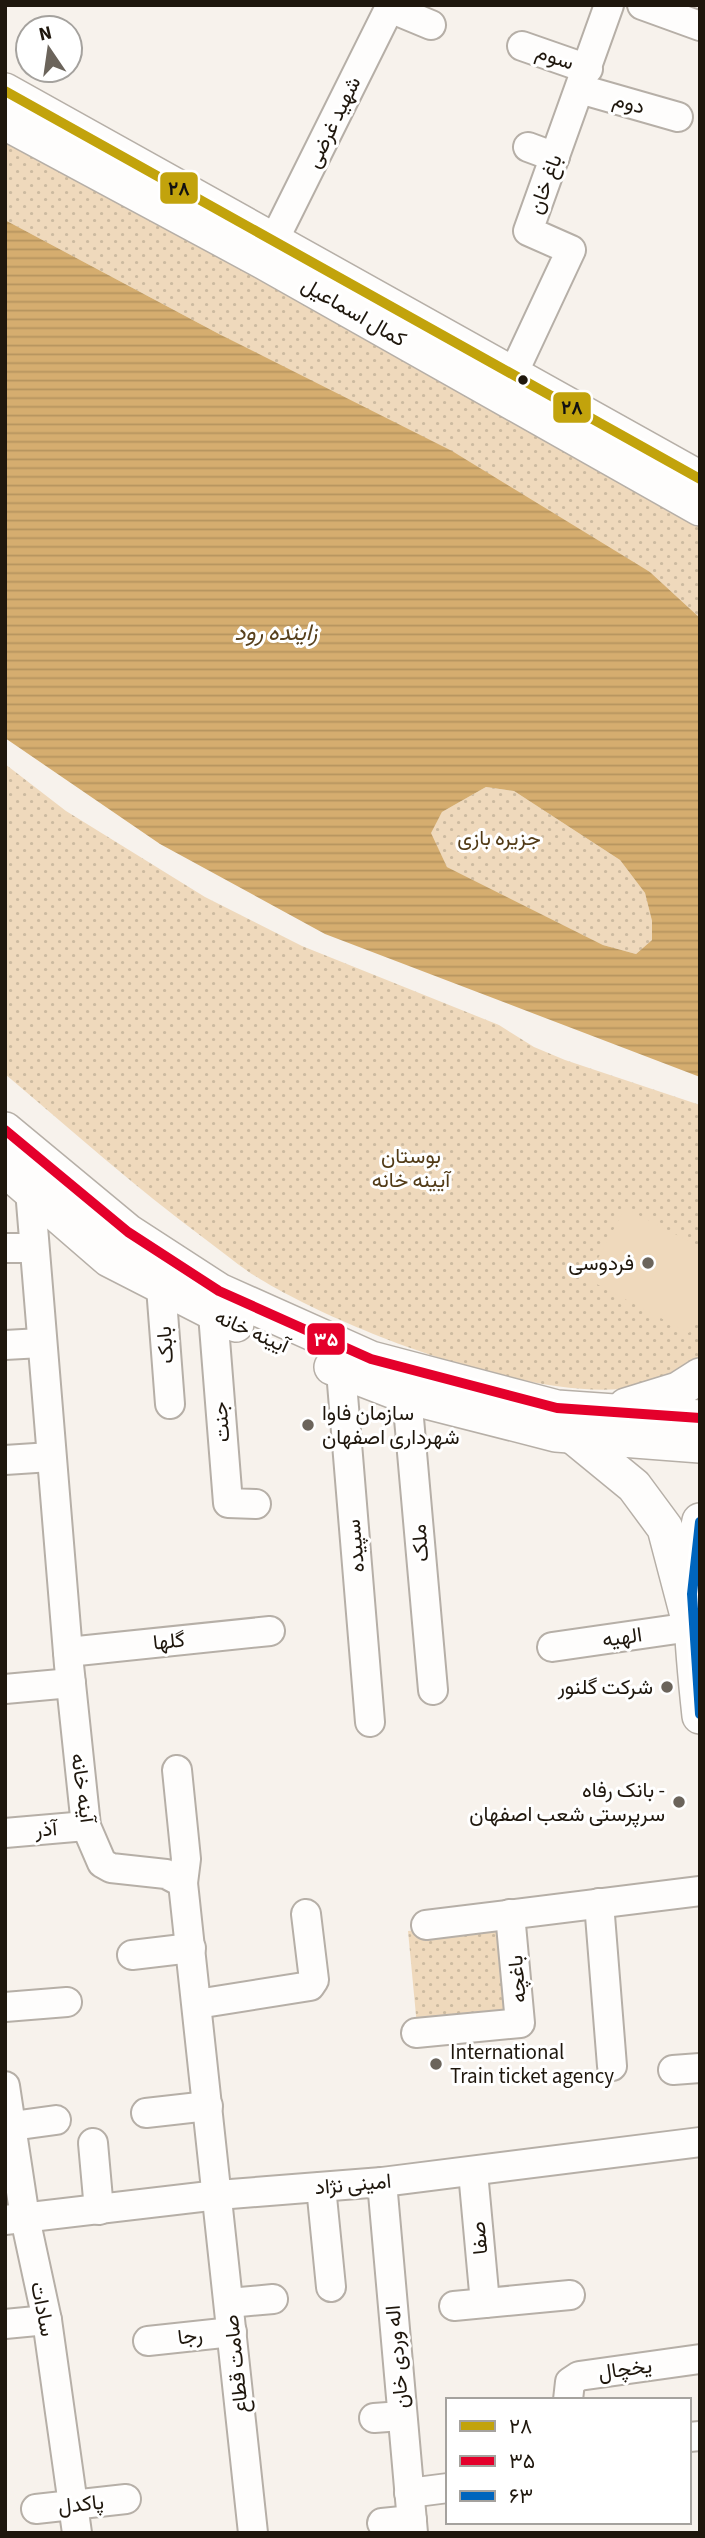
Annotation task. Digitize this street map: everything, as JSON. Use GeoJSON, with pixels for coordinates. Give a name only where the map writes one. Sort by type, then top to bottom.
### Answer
{"type":"FeatureCollection","features":[{"type":"Feature","properties":{"kind":"main road","name":"کمال اسماعیل"},"geometry":{"type":"LineString","coordinates":[[5,91],[269,250],[508,384],[700,479]]}},
{"type":"Feature","properties":{"kind":"main road","name":"کمال اسماعیل"},"geometry":{"type":"LineString","coordinates":[[5,122],[269,250]]}},
{"type":"Feature","properties":{"kind":"main road","name":"کمال اسماعیل"},"geometry":{"type":"LineString","coordinates":[[508,384],[700,508]]}},
{"type":"Feature","properties":{"kind":"main road","name":"آیینه خانه"},"geometry":{"type":"LineString","coordinates":[[5,1130],[128,1233],[219,1291],[371,1359],[557,1408],[700,1418]]}},
{"type":"Feature","properties":{"kind":"main road","name":"آیینه خانه"},"geometry":{"type":"LineString","coordinates":[[18,1180],[109,1259],[213,1314],[341,1371],[407,1396],[573,1436],[700,1446]]}},
{"type":"Feature","properties":{"kind":"main road"},"geometry":{"type":"LineString","coordinates":[[605,1413],[678,1390],[700,1376]]}},
{"type":"Feature","properties":{"kind":"main road"},"geometry":{"type":"LineString","coordinates":[[573,1436],[634,1486],[665,1528],[691,1627]]}},
{"type":"Feature","properties":{"kind":"main road"},"geometry":{"type":"LineString","coordinates":[[700,1521],[694,1553],[691,1627],[700,1716]]}},
{"type":"Feature","properties":{"kind":"street","name":"باغ خان"},"geometry":{"type":"LineString","coordinates":[[508,384],[571,250],[528,231],[609,5]]}},
{"type":"Feature","properties":{"kind":"street"},"geometry":{"type":"LineString","coordinates":[[642,5],[700,26]]}},
{"type":"Feature","properties":{"kind":"street"},"geometry":{"type":"LineString","coordinates":[[390,6],[430,25]]}},
{"type":"Feature","properties":{"kind":"street","name":"شهید غرضی"},"geometry":{"type":"LineString","coordinates":[[269,250],[390,6]]}},
{"type":"Feature","properties":{"kind":"street","name":"سوم"},"geometry":{"type":"LineString","coordinates":[[522,46],[584,79]]}},
{"type":"Feature","properties":{"kind":"street","name":"دوم"},"geometry":{"type":"LineString","coordinates":[[584,79],[678,117]]}},
{"type":"Feature","properties":{"kind":"street"},"geometry":{"type":"LineString","coordinates":[[528,147],[555,157]]}},
{"type":"Feature","properties":{"kind":"street","name":"آینه خانه"},"geometry":{"type":"LineString","coordinates":[[18,1180],[34,1248],[68,1651],[86,1826],[102,1863],[111,1868],[166,1874],[183,1883]]}},
{"type":"Feature","properties":{"kind":"street"},"geometry":{"type":"LineString","coordinates":[[5,1248],[34,1248]]}},
{"type":"Feature","properties":{"kind":"street","name":"بابک"},"geometry":{"type":"LineString","coordinates":[[161,1287],[170,1404]]}},
{"type":"Feature","properties":{"kind":"street","name":"جنت"},"geometry":{"type":"LineString","coordinates":[[213,1314],[228,1503],[256,1504]]}},
{"type":"Feature","properties":{"kind":"street"},"geometry":{"type":"LineString","coordinates":[[5,1345],[41,1343]]}},
{"type":"Feature","properties":{"kind":"street","name":"سپیده"},"geometry":{"type":"LineString","coordinates":[[341,1371],[370,1721]]}},
{"type":"Feature","properties":{"kind":"street","name":"ملک"},"geometry":{"type":"LineString","coordinates":[[407,1396],[433,1690]]}},
{"type":"Feature","properties":{"kind":"street"},"geometry":{"type":"LineString","coordinates":[[5,1460],[51,1457]]}},
{"type":"Feature","properties":{"kind":"street","name":"الهیه"},"geometry":{"type":"LineString","coordinates":[[552,1647],[691,1627]]}},
{"type":"Feature","properties":{"kind":"street","name":"گلها"},"geometry":{"type":"LineString","coordinates":[[68,1651],[270,1630]]}},
{"type":"Feature","properties":{"kind":"street"},"geometry":{"type":"LineString","coordinates":[[5,1689],[71,1682]]}},
{"type":"Feature","properties":{"kind":"street"},"geometry":{"type":"LineString","coordinates":[[177,1770],[186,1859],[183,1883],[218,2195]]}},
{"type":"Feature","properties":{"kind":"street","name":"آذر"},"geometry":{"type":"LineString","coordinates":[[5,1833],[86,1826]]}},
{"type":"Feature","properties":{"kind":"street"},"geometry":{"type":"LineString","coordinates":[[426,1924],[700,1891]]}},
{"type":"Feature","properties":{"kind":"street"},"geometry":{"type":"LineString","coordinates":[[599,1903],[612,2066]]}},
{"type":"Feature","properties":{"kind":"street"},"geometry":{"type":"LineString","coordinates":[[197,2004],[310,1986],[314,1980],[306,1914]]}},
{"type":"Feature","properties":{"kind":"street","name":"باغچه"},"geometry":{"type":"LineString","coordinates":[[416,2033],[520,2023],[510,1914]]}},
{"type":"Feature","properties":{"kind":"street"},"geometry":{"type":"LineString","coordinates":[[132,1955],[191,1948]]}},
{"type":"Feature","properties":{"kind":"street"},"geometry":{"type":"LineString","coordinates":[[5,2007],[68,2002]]}},
{"type":"Feature","properties":{"kind":"street","name":"سادات"},"geometry":{"type":"LineString","coordinates":[[5,2086],[15,2219],[47,2320],[75,2519]]}},
{"type":"Feature","properties":{"kind":"street"},"geometry":{"type":"LineString","coordinates":[[146,2113],[208,2106]]}},
{"type":"Feature","properties":{"kind":"street"},"geometry":{"type":"LineString","coordinates":[[8,2126],[56,2120]]}},
{"type":"Feature","properties":{"kind":"street","name":"امینی نژاد"},"geometry":{"type":"LineString","coordinates":[[15,2219],[218,2195],[473,2172],[700,2142]]}},
{"type":"Feature","properties":{"kind":"street"},"geometry":{"type":"LineString","coordinates":[[93,2143],[99,2210]]}},
{"type":"Feature","properties":{"kind":"street","name":"صفا"},"geometry":{"type":"LineString","coordinates":[[473,2172],[485,2304]]}},
{"type":"Feature","properties":{"kind":"street","name":"اله وردی خان"},"geometry":{"type":"LineString","coordinates":[[382,2182],[412,2527]]}},
{"type":"Feature","properties":{"kind":"street"},"geometry":{"type":"LineString","coordinates":[[321,2187],[331,2287]]}},
{"type":"Feature","properties":{"kind":"street","name":"صامت قطاع"},"geometry":{"type":"LineString","coordinates":[[218,2195],[253,2533]]}},
{"type":"Feature","properties":{"kind":"street"},"geometry":{"type":"LineString","coordinates":[[454,2306],[570,2295]]}},
{"type":"Feature","properties":{"kind":"street"},"geometry":{"type":"LineString","coordinates":[[229,2303],[273,2300]]}},
{"type":"Feature","properties":{"kind":"street"},"geometry":{"type":"LineString","coordinates":[[5,2325],[47,2320]]}},
{"type":"Feature","properties":{"kind":"street","name":"رجا"},"geometry":{"type":"LineString","coordinates":[[148,2341],[232,2332]]}},
{"type":"Feature","properties":{"kind":"street","name":"یخچال"},"geometry":{"type":"LineString","coordinates":[[568,2398],[570,2382],[579,2376],[700,2358]]}},
{"type":"Feature","properties":{"kind":"street"},"geometry":{"type":"LineString","coordinates":[[374,2418],[402,2416]]}},
{"type":"Feature","properties":{"kind":"street"},"geometry":{"type":"LineString","coordinates":[[409,2493],[446,2488]]}},
{"type":"Feature","properties":{"kind":"street","name":"پاکدل"},"geometry":{"type":"LineString","coordinates":[[36,2510],[75,2519],[126,2499]]}},
{"type":"Feature","properties":{"kind":"street"},"geometry":{"type":"LineString","coordinates":[[382,2523],[412,2527]]}},
{"type":"Feature","properties":{"kind":"green space"},"geometry":{"type":"Polygon","coordinates":[[[5,127],[700,511],[700,618],[650,572],[221,335],[5,220],[5,127]]]}},
{"type":"Feature","properties":{"kind":"green space","name":"بوستان آیینه خانه"},"geometry":{"type":"Polygon","coordinates":[[[5,764],[66,811],[205,897],[302,946],[499,1025],[534,1047],[565,1060],[700,1105],[700,1362],[642,1386],[581,1389],[535,1383],[486,1372],[385,1339],[296,1299],[246,1270],[154,1199],[5,1074],[5,764]]]}},
{"type":"Feature","properties":{"kind":"green space","name":"جزیره بازی"},"geometry":{"type":"Polygon","coordinates":[[[486,787],[514,791],[620,860],[645,893],[652,921],[652,940],[636,954],[603,945],[447,867],[430,833],[442,812],[486,787]]]}},
{"type":"Feature","properties":{"kind":"green space","name":"فردوسی"},"geometry":{"type":"Polygon","coordinates":[[[625,1208],[700,1247],[700,1313],[689,1333],[587,1279],[625,1208]]]}},
{"type":"Feature","properties":{"kind":"green space"},"geometry":{"type":"Polygon","coordinates":[[[506,1920],[515,2016],[417,2026],[408,1931],[506,1920]]]}},
{"type":"Feature","properties":{"kind":"water","name":"زاینده رود"},"geometry":{"type":"Polygon","coordinates":[[[5,220],[221,335],[452,451],[650,572],[700,618],[700,1077],[325,934],[160,844],[5,738],[5,220]],[[486,787],[442,812],[431,833],[447,867],[603,945],[636,954],[652,940],[652,921],[645,893],[620,860],[514,791],[486,787]]]}},
{"type":"Feature","properties":{"kind":"transit line","name":"۲۸"},"geometry":{"type":"LineString","coordinates":[[5,91],[700,479]]}},
{"type":"Feature","properties":{"kind":"transit line","name":"۳۵"},"geometry":{"type":"LineString","coordinates":[[5,1130],[128,1232],[219,1291],[371,1359],[557,1408],[700,1418]]}},
{"type":"Feature","properties":{"kind":"transit line","name":"۶۳"},"geometry":{"type":"LineString","coordinates":[[700,1522],[692,1594],[700,1714]]}},
{"type":"Feature","properties":{"kind":"place","name":"فردوسی"},"geometry":{"type":"Point","coordinates":[648,1263]}},
{"type":"Feature","properties":{"kind":"place","name":"سازمان فاوا شهرداری اصفهان"},"geometry":{"type":"Point","coordinates":[308,1425]}},
{"type":"Feature","properties":{"kind":"place","name":"شرکت گلنور"},"geometry":{"type":"Point","coordinates":[667,1687]}},
{"type":"Feature","properties":{"kind":"place","name":"بانک رفاه - سرپرستی شعب اصفهان"},"geometry":{"type":"Point","coordinates":[679,1802]}},
{"type":"Feature","properties":{"kind":"place","name":"International Train ticket agency"},"geometry":{"type":"Point","coordinates":[436,2064]}}]}
